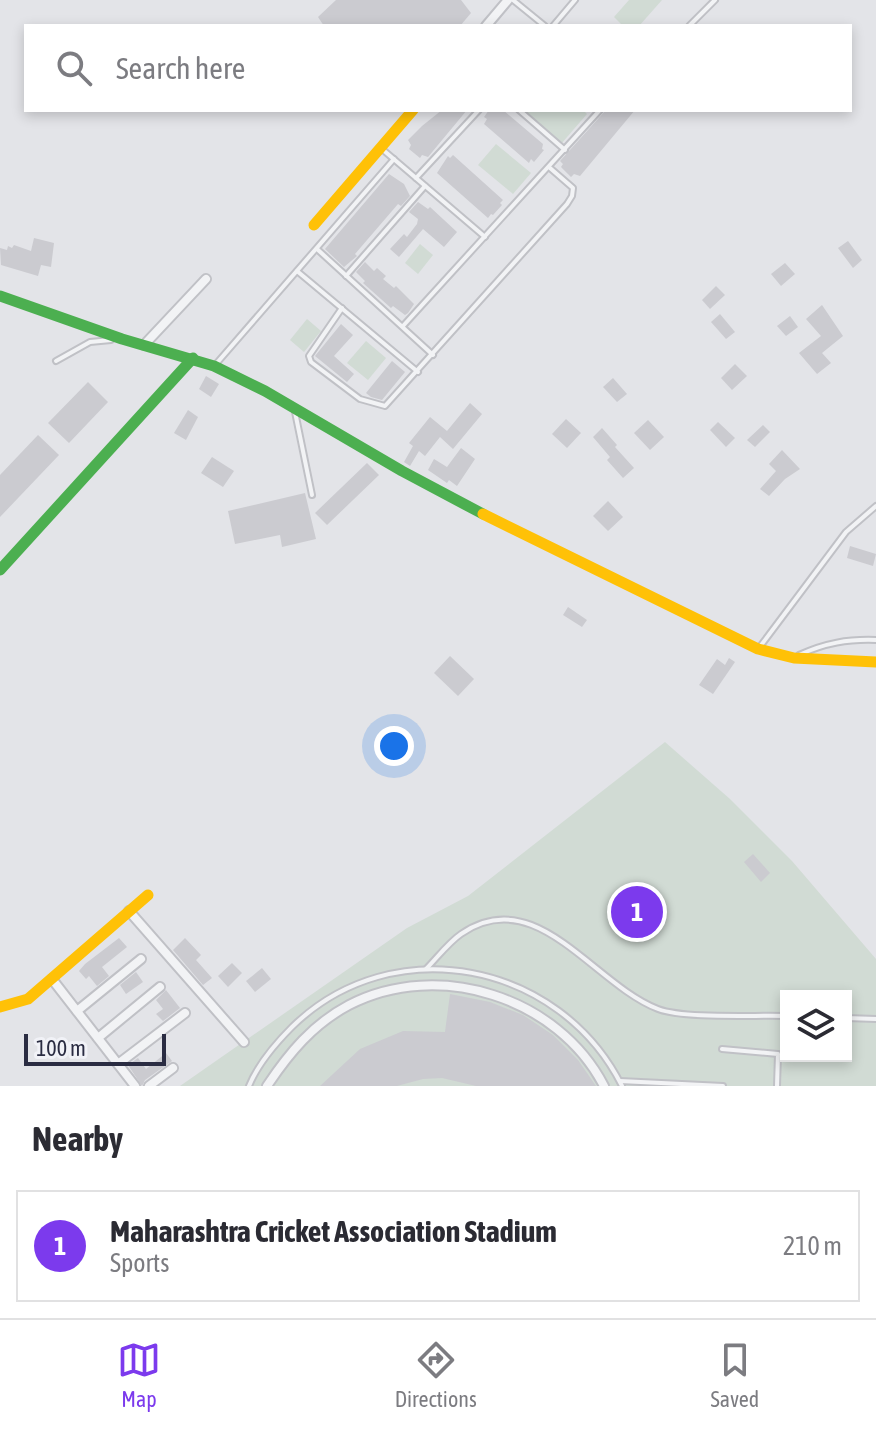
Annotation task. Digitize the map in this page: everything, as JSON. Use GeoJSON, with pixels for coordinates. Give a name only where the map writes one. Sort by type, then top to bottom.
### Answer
{"type":"FeatureCollection","features":[{"type":"Feature","properties":{"kind":"street"},"geometry":{"type":"LineString","coordinates":[[488,24],[511,0]]}},
{"type":"Feature","properties":{"kind":"street"},"geometry":{"type":"LineString","coordinates":[[314,225],[411,112]]}},
{"type":"Feature","properties":{"kind":"street"},"geometry":{"type":"LineString","coordinates":[[144,345],[206,279]]}},
{"type":"Feature","properties":{"kind":"street"},"geometry":{"type":"LineString","coordinates":[[0,296],[122,339],[214,366],[294,407],[473,509],[758,649],[794,658],[876,662]]}},
{"type":"Feature","properties":{"kind":"street"},"geometry":{"type":"LineString","coordinates":[[0,570],[193,358]]}},
{"type":"Feature","properties":{"kind":"street"},"geometry":{"type":"LineString","coordinates":[[0,1007],[28,999],[148,895]]}},
{"type":"Feature","properties":{"kind":"street"},"geometry":{"type":"LineString","coordinates":[[129,911],[244,1042]]}},
{"type":"Feature","properties":{"kind":"street"},"geometry":{"type":"LineString","coordinates":[[77,1011],[141,959]]}},
{"type":"Feature","properties":{"kind":"street"},"geometry":{"type":"LineString","coordinates":[[52,979],[135,1086]]}},
{"type":"Feature","properties":{"kind":"street"},"geometry":{"type":"LineString","coordinates":[[267,1086],[288,1054],[316,1026],[350,1005],[387,991],[427,985],[467,988],[505,998],[541,1017],[572,1042],[604,1086]]}},
{"type":"Feature","properties":{"kind":"street"},"geometry":{"type":"LineString","coordinates":[[98,1038],[160,987]]}},
{"type":"Feature","properties":{"kind":"street"},"geometry":{"type":"LineString","coordinates":[[118,1064],[185,1013]]}},
{"type":"Feature","properties":{"kind":"street"},"geometry":{"type":"LineString","coordinates":[[149,1086],[173,1068]]}},
{"type":"Feature","properties":{"kind":"lane"},"geometry":{"type":"LineString","coordinates":[[511,0],[542,24]]}},
{"type":"Feature","properties":{"kind":"lane"},"geometry":{"type":"LineString","coordinates":[[555,24],[575,0]]}},
{"type":"Feature","properties":{"kind":"lane"},"geometry":{"type":"LineString","coordinates":[[691,24],[715,0]]}},
{"type":"Feature","properties":{"kind":"lane"},"geometry":{"type":"LineString","coordinates":[[558,20],[563,24]]}},
{"type":"Feature","properties":{"kind":"lane"},"geometry":{"type":"LineString","coordinates":[[416,178],[477,112]]}},
{"type":"Feature","properties":{"kind":"lane"},"geometry":{"type":"LineString","coordinates":[[521,112],[565,150]]}},
{"type":"Feature","properties":{"kind":"lane"},"geometry":{"type":"LineString","coordinates":[[403,326],[598,112]]}},
{"type":"Feature","properties":{"kind":"lane"},"geometry":{"type":"LineString","coordinates":[[382,149],[485,237]]}},
{"type":"Feature","properties":{"kind":"lane"},"geometry":{"type":"LineString","coordinates":[[214,366],[394,159]]}},
{"type":"Feature","properties":{"kind":"lane"},"geometry":{"type":"LineString","coordinates":[[342,308],[315,344],[309,356],[311,362],[360,399],[381,406],[391,402],[572,196],[573,188],[550,168]]}},
{"type":"Feature","properties":{"kind":"lane"},"geometry":{"type":"LineString","coordinates":[[346,276],[425,186]]}},
{"type":"Feature","properties":{"kind":"lane"},"geometry":{"type":"LineString","coordinates":[[314,225],[325,238]]}},
{"type":"Feature","properties":{"kind":"lane"},"geometry":{"type":"LineString","coordinates":[[317,248],[433,355]]}},
{"type":"Feature","properties":{"kind":"lane"},"geometry":{"type":"LineString","coordinates":[[297,271],[418,372]]}},
{"type":"Feature","properties":{"kind":"lane"},"geometry":{"type":"LineString","coordinates":[[56,361],[90,342],[122,339]]}},
{"type":"Feature","properties":{"kind":"lane"},"geometry":{"type":"LineString","coordinates":[[294,407],[312,495]]}},
{"type":"Feature","properties":{"kind":"lane"},"geometry":{"type":"LineString","coordinates":[[758,649],[846,532],[876,506]]}},
{"type":"Feature","properties":{"kind":"lane"},"geometry":{"type":"LineString","coordinates":[[794,658],[820,645],[876,640]]}},
{"type":"Feature","properties":{"kind":"lane"},"geometry":{"type":"LineString","coordinates":[[426,969],[460,935],[481,923],[506,918],[531,923],[548,932],[630,996],[661,1010],[780,1016]]}},
{"type":"Feature","properties":{"kind":"lane"},"geometry":{"type":"LineString","coordinates":[[249,1086],[275,1044],[306,1014],[343,990],[383,975],[426,969],[469,971],[511,983],[550,1003],[584,1031],[611,1065],[621,1084],[723,1086]]}},
{"type":"Feature","properties":{"kind":"lane"},"geometry":{"type":"LineString","coordinates":[[852,1018],[876,1019]]}},
{"type":"Feature","properties":{"kind":"lane"},"geometry":{"type":"LineString","coordinates":[[722,1049],[778,1054],[777,1086]]}},
{"type":"Feature","properties":{"kind":"shaded area"},"geometry":{"type":"Polygon","coordinates":[[[629,0],[662,0],[641,24],[621,24],[614,17],[629,0]]]}},
{"type":"Feature","properties":{"kind":"shaded area"},"geometry":{"type":"Polygon","coordinates":[[[526,112],[585,112],[587,114],[561,144],[526,112]]]}},
{"type":"Feature","properties":{"kind":"shaded area"},"geometry":{"type":"Polygon","coordinates":[[[496,144],[531,173],[513,194],[478,165],[496,144]]]}},
{"type":"Feature","properties":{"kind":"shaded area"},"geometry":{"type":"Polygon","coordinates":[[[420,244],[433,255],[418,274],[405,263],[420,244]]]}},
{"type":"Feature","properties":{"kind":"shaded area"},"geometry":{"type":"Polygon","coordinates":[[[307,319],[321,331],[304,352],[290,340],[307,319]]]}},
{"type":"Feature","properties":{"kind":"shaded area"},"geometry":{"type":"Polygon","coordinates":[[[366,341],[386,358],[368,380],[347,363],[366,341]]]}},
{"type":"Feature","properties":{"kind":"shaded area"},"geometry":{"type":"Polygon","coordinates":[[[665,742],[730,799],[792,861],[876,959],[876,1086],[180,1086],[407,928],[468,896],[665,742]]]}},
{"type":"Feature","properties":{"kind":"building"},"geometry":{"type":"Polygon","coordinates":[[[336,0],[461,0],[471,13],[462,24],[323,24],[318,17],[336,0]]]}},
{"type":"Feature","properties":{"kind":"building"},"geometry":{"type":"Polygon","coordinates":[[[440,112],[465,112],[428,157],[422,155],[420,158],[409,149],[411,145],[408,140],[440,112]]]}},
{"type":"Feature","properties":{"kind":"building"},"geometry":{"type":"Polygon","coordinates":[[[488,112],[505,112],[543,144],[544,150],[534,162],[531,159],[529,163],[484,124],[487,119],[484,117],[488,112]]]}},
{"type":"Feature","properties":{"kind":"building"},"geometry":{"type":"Polygon","coordinates":[[[604,112],[633,112],[580,176],[574,174],[571,177],[561,167],[563,164],[560,161],[604,112]]]}},
{"type":"Feature","properties":{"kind":"building"},"geometry":{"type":"Polygon","coordinates":[[[453,155],[503,200],[493,215],[488,218],[437,173],[448,156],[453,155]]]}},
{"type":"Feature","properties":{"kind":"building"},"geometry":{"type":"Polygon","coordinates":[[[389,174],[404,184],[410,196],[401,206],[398,204],[355,254],[357,256],[344,267],[325,249],[389,174]]]}},
{"type":"Feature","properties":{"kind":"building"},"geometry":{"type":"Polygon","coordinates":[[[418,202],[428,209],[430,207],[457,232],[444,247],[423,229],[399,257],[390,249],[404,234],[407,237],[417,224],[418,219],[409,212],[418,202]]]}},
{"type":"Feature","properties":{"kind":"building"},"geometry":{"type":"Polygon","coordinates":[[[34,238],[54,243],[51,267],[41,265],[38,276],[1,265],[0,248],[7,250],[8,246],[12,248],[14,245],[31,251],[34,238]]]}},
{"type":"Feature","properties":{"kind":"building"},"geometry":{"type":"Polygon","coordinates":[[[848,241],[862,260],[853,268],[838,248],[848,241]]]}},
{"type":"Feature","properties":{"kind":"building"},"geometry":{"type":"Polygon","coordinates":[[[365,262],[374,271],[377,268],[386,276],[383,279],[394,288],[396,286],[414,304],[408,313],[405,315],[393,306],[391,308],[363,283],[365,281],[356,272],[365,262]]]}},
{"type":"Feature","properties":{"kind":"building"},"geometry":{"type":"Polygon","coordinates":[[[785,263],[795,274],[781,286],[771,274],[785,263]]]}},
{"type":"Feature","properties":{"kind":"building"},"geometry":{"type":"Polygon","coordinates":[[[716,286],[725,295],[710,309],[702,300],[716,286]]]}},
{"type":"Feature","properties":{"kind":"building"},"geometry":{"type":"Polygon","coordinates":[[[822,305],[843,336],[822,353],[831,363],[817,374],[799,353],[821,336],[806,319],[822,305]]]}},
{"type":"Feature","properties":{"kind":"building"},"geometry":{"type":"Polygon","coordinates":[[[720,314],[735,332],[726,339],[711,322],[720,314]]]}},
{"type":"Feature","properties":{"kind":"building"},"geometry":{"type":"Polygon","coordinates":[[[790,316],[798,327],[786,336],[777,326],[790,316]]]}},
{"type":"Feature","properties":{"kind":"building"},"geometry":{"type":"Polygon","coordinates":[[[341,324],[353,335],[334,356],[354,374],[347,382],[315,356],[341,324]]]}},
{"type":"Feature","properties":{"kind":"building"},"geometry":{"type":"Polygon","coordinates":[[[392,361],[405,372],[382,400],[371,397],[366,393],[392,361]]]}},
{"type":"Feature","properties":{"kind":"building"},"geometry":{"type":"Polygon","coordinates":[[[735,364],[747,376],[732,390],[721,378],[735,364]]]}},
{"type":"Feature","properties":{"kind":"building"},"geometry":{"type":"Polygon","coordinates":[[[206,376],[219,384],[211,397],[199,389],[206,376]]]}},
{"type":"Feature","properties":{"kind":"building"},"geometry":{"type":"Polygon","coordinates":[[[613,378],[627,394],[617,402],[603,387],[613,378]]]}},
{"type":"Feature","properties":{"kind":"building"},"geometry":{"type":"Polygon","coordinates":[[[88,382],[108,402],[69,443],[48,423],[88,382]]]}},
{"type":"Feature","properties":{"kind":"building"},"geometry":{"type":"Polygon","coordinates":[[[470,403],[482,414],[453,449],[440,437],[425,456],[419,451],[410,466],[404,462],[413,446],[409,443],[430,417],[447,431],[470,403]]]}},
{"type":"Feature","properties":{"kind":"building"},"geometry":{"type":"Polygon","coordinates":[[[188,410],[198,417],[186,440],[174,433],[188,410]]]}},
{"type":"Feature","properties":{"kind":"building"},"geometry":{"type":"Polygon","coordinates":[[[566,419],[581,433],[567,448],[552,434],[566,419]]]}},
{"type":"Feature","properties":{"kind":"building"},"geometry":{"type":"Polygon","coordinates":[[[648,420],[664,437],[650,450],[634,433],[648,420]]]}},
{"type":"Feature","properties":{"kind":"building"},"geometry":{"type":"Polygon","coordinates":[[[718,422],[735,438],[726,447],[710,430],[718,422]]]}},
{"type":"Feature","properties":{"kind":"building"},"geometry":{"type":"Polygon","coordinates":[[[763,425],[770,432],[755,447],[747,440],[763,425]]]}},
{"type":"Feature","properties":{"kind":"building"},"geometry":{"type":"Polygon","coordinates":[[[602,428],[634,468],[623,478],[593,437],[602,428]]]}},
{"type":"Feature","properties":{"kind":"building"},"geometry":{"type":"Polygon","coordinates":[[[38,435],[59,455],[0,517],[0,475],[38,435]]]}},
{"type":"Feature","properties":{"kind":"building"},"geometry":{"type":"Polygon","coordinates":[[[461,448],[475,459],[457,486],[428,470],[434,459],[447,467],[461,448]]]}},
{"type":"Feature","properties":{"kind":"building"},"geometry":{"type":"Polygon","coordinates":[[[782,450],[800,469],[769,496],[760,489],[776,471],[769,464],[782,450]]]}},
{"type":"Feature","properties":{"kind":"building"},"geometry":{"type":"Polygon","coordinates":[[[212,457],[234,471],[223,487],[201,473],[212,457]]]}},
{"type":"Feature","properties":{"kind":"building"},"geometry":{"type":"Polygon","coordinates":[[[367,463],[379,475],[327,525],[315,513],[367,463]]]}},
{"type":"Feature","properties":{"kind":"building"},"geometry":{"type":"Polygon","coordinates":[[[305,493],[316,539],[282,547],[280,535],[235,544],[228,511],[305,493]]]}},
{"type":"Feature","properties":{"kind":"building"},"geometry":{"type":"Polygon","coordinates":[[[608,501],[623,517],[608,531],[593,516],[608,501]]]}},
{"type":"Feature","properties":{"kind":"building"},"geometry":{"type":"Polygon","coordinates":[[[850,546],[876,554],[873,566],[847,558],[850,546]]]}},
{"type":"Feature","properties":{"kind":"building"},"geometry":{"type":"Polygon","coordinates":[[[568,607],[587,620],[582,627],[563,615],[568,607]]]}},
{"type":"Feature","properties":{"kind":"building"},"geometry":{"type":"Polygon","coordinates":[[[450,656],[474,679],[458,696],[434,673],[450,656]]]}},
{"type":"Feature","properties":{"kind":"building"},"geometry":{"type":"Polygon","coordinates":[[[729,658],[735,662],[713,694],[699,685],[717,659],[725,665],[729,658]]]}},
{"type":"Feature","properties":{"kind":"building"},"geometry":{"type":"Polygon","coordinates":[[[753,854],[770,873],[761,882],[744,862],[753,854]]]}},
{"type":"Feature","properties":{"kind":"building"},"geometry":{"type":"Polygon","coordinates":[[[119,938],[127,947],[102,967],[109,976],[97,986],[89,976],[86,979],[79,971],[119,938]]]}},
{"type":"Feature","properties":{"kind":"building"},"geometry":{"type":"Polygon","coordinates":[[[185,938],[201,955],[196,960],[212,978],[203,985],[173,950],[185,938]]]}},
{"type":"Feature","properties":{"kind":"building"},"geometry":{"type":"Polygon","coordinates":[[[232,963],[242,973],[228,987],[218,976],[232,963]]]}},
{"type":"Feature","properties":{"kind":"building"},"geometry":{"type":"Polygon","coordinates":[[[262,968],[271,979],[255,992],[246,981],[262,968]]]}},
{"type":"Feature","properties":{"kind":"building"},"geometry":{"type":"Polygon","coordinates":[[[136,972],[143,982],[126,994],[120,985],[136,972]]]}},
{"type":"Feature","properties":{"kind":"building"},"geometry":{"type":"Polygon","coordinates":[[[166,990],[180,1008],[163,1021],[156,1014],[163,1009],[156,1000],[166,990]]]}},
{"type":"Feature","properties":{"kind":"building"},"geometry":{"type":"Polygon","coordinates":[[[450,994],[490,1002],[523,1015],[553,1035],[578,1060],[596,1086],[476,1086],[442,1078],[397,1086],[320,1086],[360,1049],[403,1031],[445,1032],[450,994]]]}},
{"type":"Feature","properties":{"kind":"building"},"geometry":{"type":"Polygon","coordinates":[[[166,1053],[172,1061],[145,1080],[142,1086],[128,1065],[138,1058],[146,1069],[166,1053]]]}},
{"type":"Feature","properties":{"kind":"traffic: fast"},"geometry":{"type":"LineString","coordinates":[[0,296],[122,339],[214,366],[265,391],[483,514]]}},
{"type":"Feature","properties":{"kind":"traffic: fast"},"geometry":{"type":"LineString","coordinates":[[0,570],[193,358]]}},
{"type":"Feature","properties":{"kind":"traffic: slow"},"geometry":{"type":"LineString","coordinates":[[314,225],[411,112]]}},
{"type":"Feature","properties":{"kind":"traffic: slow"},"geometry":{"type":"LineString","coordinates":[[483,514],[758,649],[794,658],[876,662]]}},
{"type":"Feature","properties":{"kind":"traffic: slow"},"geometry":{"type":"LineString","coordinates":[[0,1007],[28,999],[148,895]]}},
{"type":"Feature","properties":{"kind":"place","name":"Maharashtra Cricket Association Stadium"},"geometry":{"type":"Point","coordinates":[637,912]}}]}
